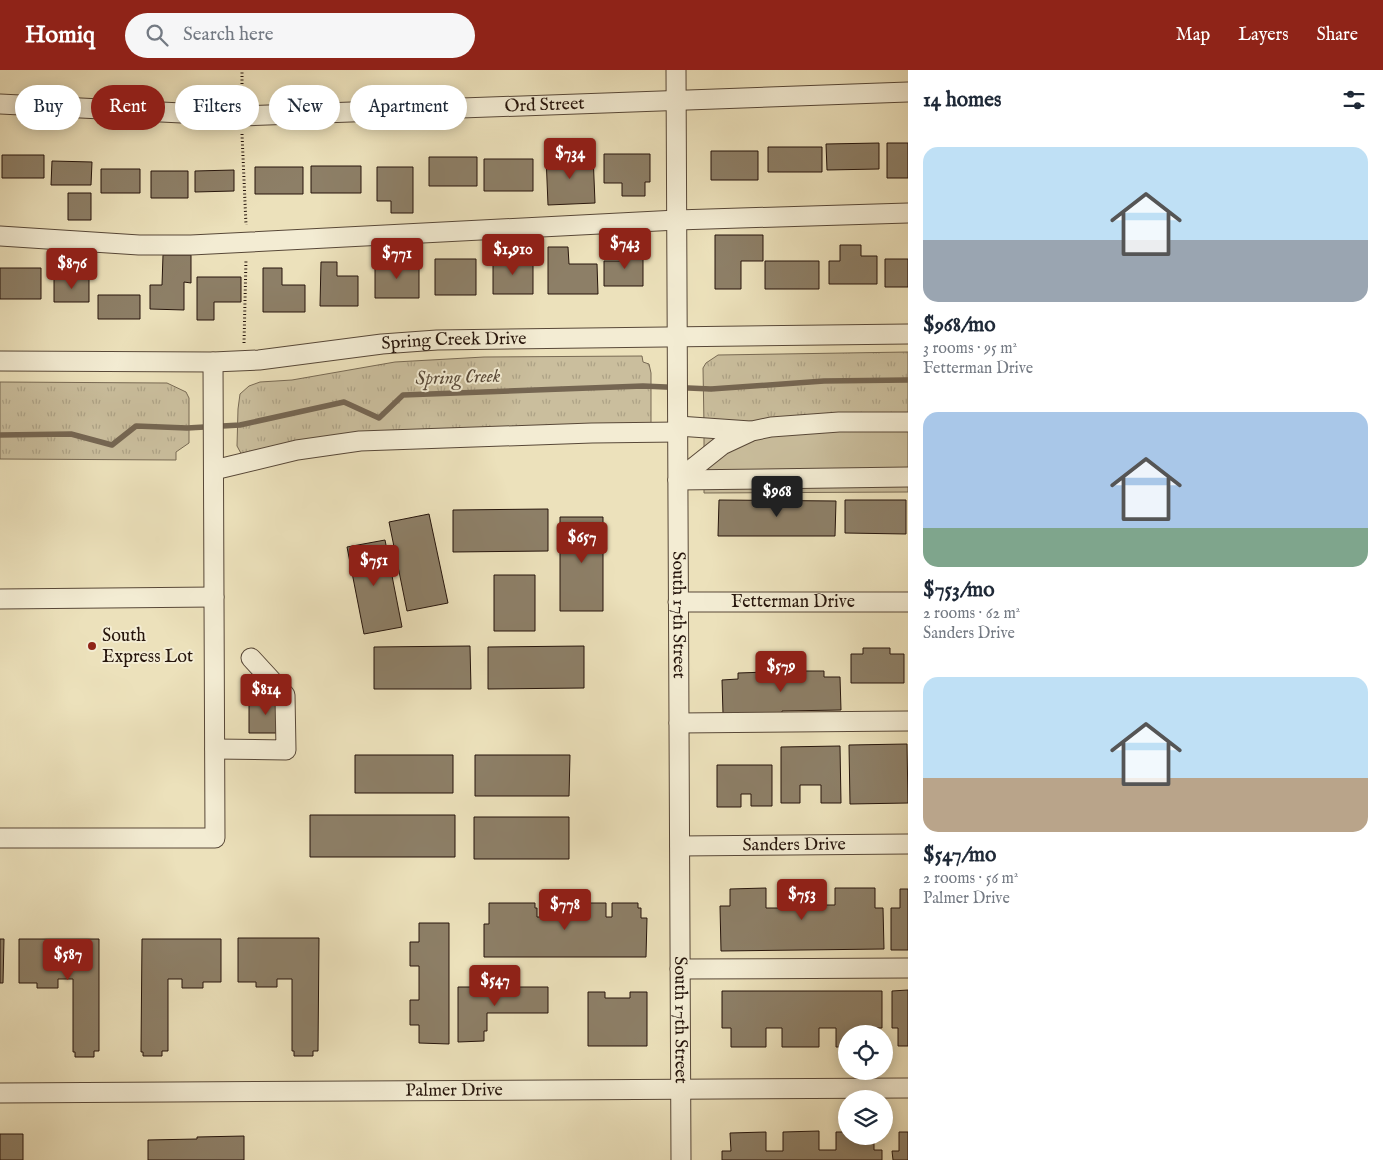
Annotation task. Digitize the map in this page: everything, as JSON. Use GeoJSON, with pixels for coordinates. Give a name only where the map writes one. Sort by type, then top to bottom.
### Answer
{"type":"FeatureCollection","features":[{"type":"Feature","properties":{"kind":"street","name":"South 17th Street"},"geometry":{"type":"LineString","coordinates":[[676,70],[681,1160]]}},
{"type":"Feature","properties":{"kind":"street","name":"Ord Street"},"geometry":{"type":"LineString","coordinates":[[259,115],[908,92]]}},
{"type":"Feature","properties":{"kind":"street","name":"Ord Street"},"geometry":{"type":"LineString","coordinates":[[0,104],[175,113]]}},
{"type":"Feature","properties":{"kind":"street"},"geometry":{"type":"LineString","coordinates":[[0,236],[139,245],[192,245],[677,220],[908,213]]}},
{"type":"Feature","properties":{"kind":"street","name":"Spring Creek Drive"},"geometry":{"type":"LineString","coordinates":[[0,361],[244,361],[382,344],[437,340],[908,334]]}},
{"type":"Feature","properties":{"kind":"street"},"geometry":{"type":"LineString","coordinates":[[0,838],[215,838],[213,362]]}},
{"type":"Feature","properties":{"kind":"street"},"geometry":{"type":"LineString","coordinates":[[214,470],[297,450],[360,441],[592,433],[678,422],[752,431]]}},
{"type":"Feature","properties":{"kind":"street"},"geometry":{"type":"LineString","coordinates":[[678,480],[722,445],[752,431],[771,427],[839,422],[908,422]]}},
{"type":"Feature","properties":{"kind":"street"},"geometry":{"type":"LineString","coordinates":[[678,480],[908,476]]}},
{"type":"Feature","properties":{"kind":"street"},"geometry":{"type":"LineString","coordinates":[[0,599],[214,597]]}},
{"type":"Feature","properties":{"kind":"street","name":"Fetterman Drive"},"geometry":{"type":"LineString","coordinates":[[678,602],[908,602]]}},
{"type":"Feature","properties":{"kind":"street"},"geometry":{"type":"LineString","coordinates":[[215,749],[286,750],[285,695],[251,658]]}},
{"type":"Feature","properties":{"kind":"street"},"geometry":{"type":"LineString","coordinates":[[679,723],[908,721]]}},
{"type":"Feature","properties":{"kind":"street","name":"Sanders Drive"},"geometry":{"type":"LineString","coordinates":[[680,846],[908,844]]}},
{"type":"Feature","properties":{"kind":"street"},"geometry":{"type":"LineString","coordinates":[[680,969],[908,968]]}},
{"type":"Feature","properties":{"kind":"street","name":"Palmer Drive"},"geometry":{"type":"LineString","coordinates":[[0,1093],[908,1088]]}},
{"type":"Feature","properties":{"kind":"path"},"geometry":{"type":"LineString","coordinates":[[242,70],[242,85]]}},
{"type":"Feature","properties":{"kind":"path"},"geometry":{"type":"LineString","coordinates":[[242,130],[246,242],[244,361]]}},
{"type":"Feature","properties":{"kind":"green space"},"geometry":{"type":"Polygon","coordinates":[[[908,352],[908,419],[704,425],[703,368],[706,363],[718,355],[908,352]]]}},
{"type":"Feature","properties":{"kind":"green space"},"geometry":{"type":"Polygon","coordinates":[[[642,356],[643,362],[649,364],[651,373],[651,436],[346,444],[243,457],[237,446],[240,394],[249,386],[260,382],[292,380],[395,362],[484,357],[642,356]]]}},
{"type":"Feature","properties":{"kind":"green space"},"geometry":{"type":"Polygon","coordinates":[[[0,382],[167,383],[186,392],[189,398],[189,443],[176,452],[176,460],[0,459],[0,382]]]}},
{"type":"Feature","properties":{"kind":"green space"},"geometry":{"type":"Polygon","coordinates":[[[908,419],[908,492],[704,493],[704,436],[908,419]]]}},
{"type":"Feature","properties":{"kind":"building"},"geometry":{"type":"Polygon","coordinates":[[[879,143],[879,169],[827,170],[826,144],[879,143]]]}},
{"type":"Feature","properties":{"kind":"building"},"geometry":{"type":"Polygon","coordinates":[[[887,143],[908,143],[908,178],[887,178],[887,143]]]}},
{"type":"Feature","properties":{"kind":"building"},"geometry":{"type":"Polygon","coordinates":[[[768,147],[822,147],[822,172],[768,172],[768,147]]]}},
{"type":"Feature","properties":{"kind":"building"},"geometry":{"type":"Polygon","coordinates":[[[711,151],[758,151],[758,180],[711,180],[711,151]]]}},
{"type":"Feature","properties":{"kind":"building"},"geometry":{"type":"Polygon","coordinates":[[[593,154],[595,203],[548,205],[546,156],[593,154]]]}},
{"type":"Feature","properties":{"kind":"building"},"geometry":{"type":"Polygon","coordinates":[[[604,154],[650,154],[650,182],[645,182],[645,196],[622,196],[622,183],[604,183],[604,154]]]}},
{"type":"Feature","properties":{"kind":"building"},"geometry":{"type":"Polygon","coordinates":[[[2,155],[44,155],[44,178],[2,178],[2,155]]]}},
{"type":"Feature","properties":{"kind":"building"},"geometry":{"type":"Polygon","coordinates":[[[429,157],[477,157],[477,186],[429,186],[429,157]]]}},
{"type":"Feature","properties":{"kind":"building"},"geometry":{"type":"Polygon","coordinates":[[[484,159],[533,159],[533,191],[484,191],[484,159]]]}},
{"type":"Feature","properties":{"kind":"building"},"geometry":{"type":"Polygon","coordinates":[[[52,161],[92,162],[91,185],[51,185],[52,161]]]}},
{"type":"Feature","properties":{"kind":"building"},"geometry":{"type":"Polygon","coordinates":[[[311,166],[361,166],[361,193],[311,193],[311,166]]]}},
{"type":"Feature","properties":{"kind":"building"},"geometry":{"type":"Polygon","coordinates":[[[255,167],[303,167],[303,194],[255,194],[255,167]]]}},
{"type":"Feature","properties":{"kind":"building"},"geometry":{"type":"Polygon","coordinates":[[[377,167],[413,167],[413,213],[391,213],[391,201],[377,201],[377,167]]]}},
{"type":"Feature","properties":{"kind":"building"},"geometry":{"type":"Polygon","coordinates":[[[101,169],[140,169],[140,193],[101,193],[101,169]]]}},
{"type":"Feature","properties":{"kind":"building"},"geometry":{"type":"Polygon","coordinates":[[[234,170],[234,191],[195,192],[195,171],[234,170]]]}},
{"type":"Feature","properties":{"kind":"building"},"geometry":{"type":"Polygon","coordinates":[[[151,171],[188,171],[188,198],[151,198],[151,171]]]}},
{"type":"Feature","properties":{"kind":"building"},"geometry":{"type":"Polygon","coordinates":[[[68,193],[91,193],[91,220],[68,220],[68,193]]]}},
{"type":"Feature","properties":{"kind":"building"},"geometry":{"type":"Polygon","coordinates":[[[715,235],[763,235],[763,261],[741,261],[741,289],[715,289],[715,235]]]}},
{"type":"Feature","properties":{"kind":"building"},"geometry":{"type":"Polygon","coordinates":[[[840,245],[861,245],[861,256],[877,256],[877,284],[829,284],[829,261],[840,261],[840,245]]]}},
{"type":"Feature","properties":{"kind":"building"},"geometry":{"type":"Polygon","coordinates":[[[548,247],[568,247],[569,264],[597,264],[598,294],[548,294],[548,247]]]}},
{"type":"Feature","properties":{"kind":"building"},"geometry":{"type":"Polygon","coordinates":[[[622,251],[643,251],[643,286],[604,286],[604,261],[622,261],[622,251]]]}},
{"type":"Feature","properties":{"kind":"building"},"geometry":{"type":"Polygon","coordinates":[[[163,255],[191,255],[191,283],[184,282],[184,310],[150,309],[150,285],[162,285],[163,255]]]}},
{"type":"Feature","properties":{"kind":"building"},"geometry":{"type":"Polygon","coordinates":[[[493,257],[533,257],[533,294],[493,294],[493,257]]]}},
{"type":"Feature","properties":{"kind":"building"},"geometry":{"type":"Polygon","coordinates":[[[435,259],[476,259],[476,295],[435,295],[435,259]]]}},
{"type":"Feature","properties":{"kind":"building"},"geometry":{"type":"Polygon","coordinates":[[[885,259],[908,259],[908,287],[885,287],[885,259]]]}},
{"type":"Feature","properties":{"kind":"building"},"geometry":{"type":"Polygon","coordinates":[[[375,261],[419,261],[419,298],[375,298],[375,261]]]}},
{"type":"Feature","properties":{"kind":"building"},"geometry":{"type":"Polygon","coordinates":[[[765,261],[819,261],[819,289],[765,289],[765,261]]]}},
{"type":"Feature","properties":{"kind":"building"},"geometry":{"type":"Polygon","coordinates":[[[321,262],[337,262],[337,276],[358,276],[358,306],[320,306],[321,262]]]}},
{"type":"Feature","properties":{"kind":"building"},"geometry":{"type":"Polygon","coordinates":[[[0,268],[41,268],[41,299],[0,299],[0,268]]]}},
{"type":"Feature","properties":{"kind":"building"},"geometry":{"type":"Polygon","coordinates":[[[263,268],[282,268],[282,285],[305,285],[305,312],[263,312],[263,268]]]}},
{"type":"Feature","properties":{"kind":"building"},"geometry":{"type":"Polygon","coordinates":[[[54,277],[89,277],[89,302],[54,302],[54,277]]]}},
{"type":"Feature","properties":{"kind":"building"},"geometry":{"type":"Polygon","coordinates":[[[197,277],[241,277],[241,302],[214,302],[214,320],[197,320],[197,277]]]}},
{"type":"Feature","properties":{"kind":"building"},"geometry":{"type":"Polygon","coordinates":[[[98,295],[140,295],[140,319],[98,319],[98,295]]]}},
{"type":"Feature","properties":{"kind":"building"},"geometry":{"type":"Polygon","coordinates":[[[719,500],[836,501],[835,536],[718,536],[719,500]]]}},
{"type":"Feature","properties":{"kind":"building"},"geometry":{"type":"Polygon","coordinates":[[[845,500],[906,500],[906,534],[845,533],[845,500]]]}},
{"type":"Feature","properties":{"kind":"building"},"geometry":{"type":"Polygon","coordinates":[[[548,509],[548,551],[453,552],[453,510],[548,509]]]}},
{"type":"Feature","properties":{"kind":"building"},"geometry":{"type":"Polygon","coordinates":[[[429,514],[448,603],[407,611],[389,522],[429,514]]]}},
{"type":"Feature","properties":{"kind":"building"},"geometry":{"type":"Polygon","coordinates":[[[560,517],[603,517],[603,611],[560,611],[560,517]]]}},
{"type":"Feature","properties":{"kind":"building"},"geometry":{"type":"Polygon","coordinates":[[[385,540],[402,627],[364,634],[347,547],[385,540]]]}},
{"type":"Feature","properties":{"kind":"building"},"geometry":{"type":"Polygon","coordinates":[[[494,575],[535,575],[535,631],[494,631],[494,575]]]}},
{"type":"Feature","properties":{"kind":"building"},"geometry":{"type":"Polygon","coordinates":[[[470,646],[471,689],[374,689],[374,647],[470,646]]]}},
{"type":"Feature","properties":{"kind":"building"},"geometry":{"type":"Polygon","coordinates":[[[584,646],[584,688],[488,689],[488,647],[584,646]]]}},
{"type":"Feature","properties":{"kind":"building"},"geometry":{"type":"Polygon","coordinates":[[[863,648],[890,648],[890,654],[904,654],[904,683],[851,683],[851,654],[863,654],[863,648]]]}},
{"type":"Feature","properties":{"kind":"building"},"geometry":{"type":"Polygon","coordinates":[[[795,671],[824,671],[824,677],[840,677],[841,710],[723,714],[722,680],[738,679],[738,673],[768,672],[768,679],[782,679],[782,677],[795,677],[795,671]]]}},
{"type":"Feature","properties":{"kind":"building"},"geometry":{"type":"Polygon","coordinates":[[[249,698],[282,698],[282,733],[249,733],[249,698]]]}},
{"type":"Feature","properties":{"kind":"building"},"geometry":{"type":"Polygon","coordinates":[[[907,744],[908,803],[850,804],[849,745],[907,744]]]}},
{"type":"Feature","properties":{"kind":"building"},"geometry":{"type":"Polygon","coordinates":[[[840,746],[841,803],[821,803],[821,785],[800,785],[800,803],[781,803],[781,747],[840,746]]]}},
{"type":"Feature","properties":{"kind":"building"},"geometry":{"type":"Polygon","coordinates":[[[355,755],[453,755],[453,793],[355,793],[355,755]]]}},
{"type":"Feature","properties":{"kind":"building"},"geometry":{"type":"Polygon","coordinates":[[[475,755],[570,755],[569,796],[475,796],[475,755]]]}},
{"type":"Feature","properties":{"kind":"building"},"geometry":{"type":"Polygon","coordinates":[[[717,765],[772,765],[772,806],[751,806],[751,794],[741,794],[741,807],[717,807],[717,765]]]}},
{"type":"Feature","properties":{"kind":"building"},"geometry":{"type":"Polygon","coordinates":[[[310,815],[455,815],[455,857],[310,857],[310,815]]]}},
{"type":"Feature","properties":{"kind":"building"},"geometry":{"type":"Polygon","coordinates":[[[474,817],[569,817],[569,859],[474,859],[474,817]]]}},
{"type":"Feature","properties":{"kind":"building"},"geometry":{"type":"Polygon","coordinates":[[[766,888],[766,908],[782,908],[782,889],[819,888],[819,905],[835,905],[835,888],[875,888],[875,908],[883,908],[884,949],[721,951],[720,906],[730,906],[730,889],[766,888]]]}},
{"type":"Feature","properties":{"kind":"building"},"geometry":{"type":"Polygon","coordinates":[[[900,889],[908,889],[908,950],[891,950],[891,908],[900,908],[900,889]]]}},
{"type":"Feature","properties":{"kind":"building"},"geometry":{"type":"Polygon","coordinates":[[[489,903],[535,903],[537,917],[543,917],[543,903],[568,903],[568,917],[575,917],[575,903],[606,903],[606,917],[612,917],[612,903],[638,903],[638,908],[641,908],[641,918],[647,918],[646,957],[484,957],[484,924],[489,924],[489,903]]]}},
{"type":"Feature","properties":{"kind":"building"},"geometry":{"type":"Polygon","coordinates":[[[419,923],[449,923],[449,1044],[419,1043],[419,1025],[410,1025],[410,1000],[419,1000],[419,966],[410,966],[410,942],[419,942],[419,923]]]}},
{"type":"Feature","properties":{"kind":"building"},"geometry":{"type":"Polygon","coordinates":[[[238,938],[319,938],[318,1051],[313,1051],[313,1056],[294,1056],[294,1051],[292,1051],[292,979],[277,979],[277,987],[256,987],[256,982],[238,982],[238,938]]]}},
{"type":"Feature","properties":{"kind":"building"},"geometry":{"type":"Polygon","coordinates":[[[0,939],[4,939],[3,983],[0,983],[0,939]]]}},
{"type":"Feature","properties":{"kind":"building"},"geometry":{"type":"Polygon","coordinates":[[[19,939],[99,939],[99,1051],[94,1051],[94,1057],[75,1057],[75,1052],[73,1052],[73,979],[58,979],[58,988],[37,988],[37,983],[19,983],[19,939]]]}},
{"type":"Feature","properties":{"kind":"building"},"geometry":{"type":"Polygon","coordinates":[[[142,939],[221,939],[221,982],[203,982],[203,988],[182,988],[182,979],[168,979],[168,1051],[162,1051],[162,1056],[143,1056],[143,1052],[141,1052],[142,939]]]}},
{"type":"Feature","properties":{"kind":"building"},"geometry":{"type":"Polygon","coordinates":[[[458,987],[548,987],[548,1013],[487,1013],[487,1031],[484,1031],[484,1041],[458,1042],[458,987]]]}},
{"type":"Feature","properties":{"kind":"building"},"geometry":{"type":"Polygon","coordinates":[[[908,990],[908,1046],[898,1046],[898,1028],[893,1028],[892,1025],[892,991],[908,990]]]}},
{"type":"Feature","properties":{"kind":"building"},"geometry":{"type":"Polygon","coordinates":[[[722,991],[882,991],[882,1025],[838,1025],[838,1047],[836,1047],[836,1028],[819,1028],[819,1047],[782,1047],[782,1028],[766,1028],[766,1047],[731,1047],[731,1028],[722,1028],[722,991]]]}},
{"type":"Feature","properties":{"kind":"building"},"geometry":{"type":"Polygon","coordinates":[[[588,992],[605,992],[605,998],[630,998],[630,992],[647,992],[647,1046],[588,1046],[588,992]]]}},
{"type":"Feature","properties":{"kind":"building"},"geometry":{"type":"Polygon","coordinates":[[[819,1131],[819,1150],[836,1150],[836,1132],[838,1132],[838,1145],[874,1145],[874,1150],[882,1150],[882,1160],[722,1160],[722,1151],[731,1151],[730,1133],[766,1132],[766,1151],[783,1151],[783,1132],[819,1131]]]}},
{"type":"Feature","properties":{"kind":"building"},"geometry":{"type":"Polygon","coordinates":[[[899,1132],[908,1132],[908,1160],[893,1160],[892,1151],[899,1151],[899,1132]]]}},
{"type":"Feature","properties":{"kind":"building"},"geometry":{"type":"Polygon","coordinates":[[[0,1134],[23,1134],[23,1160],[0,1160],[0,1134]]]}},
{"type":"Feature","properties":{"kind":"building"},"geometry":{"type":"Polygon","coordinates":[[[244,1136],[244,1160],[148,1160],[148,1140],[244,1136]]]}},
{"type":"Feature","properties":{"kind":"waterway","name":"Spring Creek"},"geometry":{"type":"LineString","coordinates":[[0,435],[71,434],[112,445],[136,426],[187,428],[240,425],[344,402],[379,418],[403,395],[643,386],[711,389],[824,381],[908,380]]}},
{"type":"Feature","properties":{"kind":"place","name":"South Express Lot"},"geometry":{"type":"Point","coordinates":[92,646]}}]}
